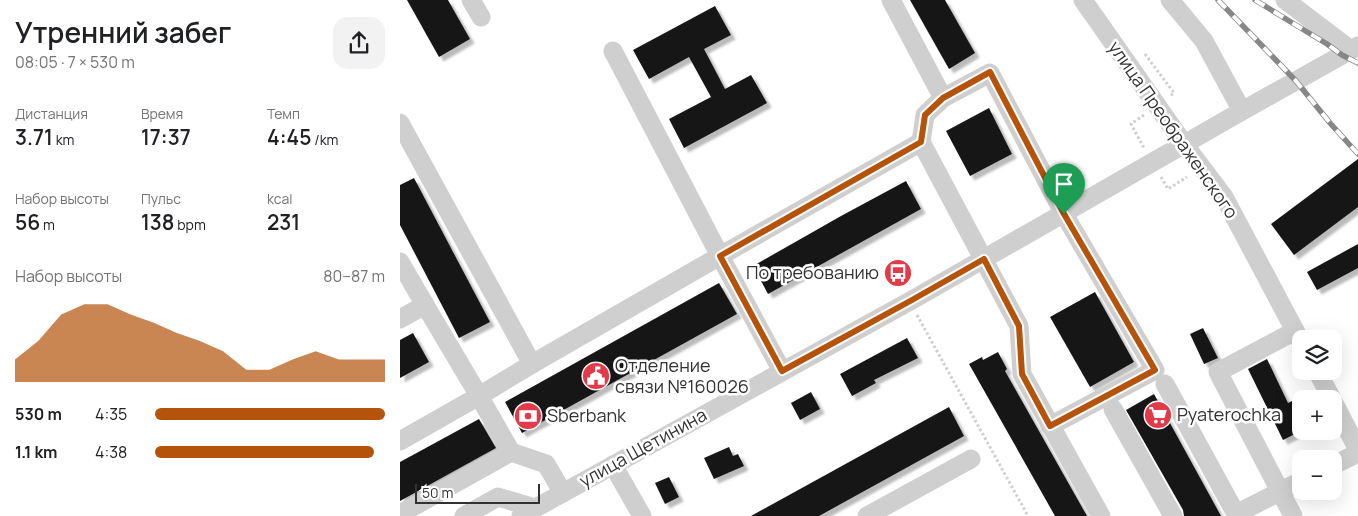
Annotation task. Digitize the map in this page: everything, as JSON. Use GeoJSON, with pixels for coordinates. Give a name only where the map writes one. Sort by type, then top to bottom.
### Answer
{"type":"FeatureCollection","features":[{"type":"Feature","properties":{"kind":"street"},"geometry":{"type":"LineString","coordinates":[[471,0],[481,16]]}},
{"type":"Feature","properties":{"kind":"street"},"geometry":{"type":"LineString","coordinates":[[890,0],[943,98]]}},
{"type":"Feature","properties":{"kind":"street","name":"улица Преображенского"},"geometry":{"type":"LineString","coordinates":[[1083,0],[1184,144],[1224,197],[1294,330]]}},
{"type":"Feature","properties":{"kind":"street"},"geometry":{"type":"LineString","coordinates":[[1170,0],[1204,42],[1242,110]]}},
{"type":"Feature","properties":{"kind":"street"},"geometry":{"type":"LineString","coordinates":[[1285,0],[1355,48]]}},
{"type":"Feature","properties":{"kind":"street","name":"улица Щетинина"},"geometry":{"type":"LineString","coordinates":[[528,512],[910,301],[1242,110],[1355,48]]}},
{"type":"Feature","properties":{"kind":"street"},"geometry":{"type":"LineString","coordinates":[[613,51],[782,371]]}},
{"type":"Feature","properties":{"kind":"street"},"geometry":{"type":"LineString","coordinates":[[1050,426],[1155,370],[1064,214],[990,72],[943,98],[925,115],[921,142],[1019,326],[1022,374],[1050,426],[1101,516]]}},
{"type":"Feature","properties":{"kind":"street"},"geometry":{"type":"LineString","coordinates":[[400,123],[532,364]]}},
{"type":"Feature","properties":{"kind":"street"},"geometry":{"type":"LineString","coordinates":[[400,441],[921,142]]}},
{"type":"Feature","properties":{"kind":"street"},"geometry":{"type":"LineString","coordinates":[[400,262],[511,452],[546,464],[563,493]]}},
{"type":"Feature","properties":{"kind":"street"},"geometry":{"type":"LineString","coordinates":[[400,319],[425,305]]}},
{"type":"Feature","properties":{"kind":"street"},"geometry":{"type":"LineString","coordinates":[[1292,340],[1218,372],[1293,516]]}},
{"type":"Feature","properties":{"kind":"street"},"geometry":{"type":"LineString","coordinates":[[1165,384],[1237,515],[1292,486]]}},
{"type":"Feature","properties":{"kind":"street"},"geometry":{"type":"LineString","coordinates":[[1113,408],[1173,516]]}},
{"type":"Feature","properties":{"kind":"street"},"geometry":{"type":"LineString","coordinates":[[1342,417],[1356,442],[1342,457]]}},
{"type":"Feature","properties":{"kind":"street"},"geometry":{"type":"LineString","coordinates":[[400,514],[511,452]]}},
{"type":"Feature","properties":{"kind":"street"},"geometry":{"type":"LineString","coordinates":[[867,516],[971,459]]}},
{"type":"Feature","properties":{"kind":"street"},"geometry":{"type":"LineString","coordinates":[[613,464],[642,516]]}},
{"type":"Feature","properties":{"kind":"street"},"geometry":{"type":"LineString","coordinates":[[464,516],[498,497],[528,512]]}},
{"type":"Feature","properties":{"kind":"path"},"geometry":{"type":"LineString","coordinates":[[910,301],[1028,516]]}},
{"type":"Feature","properties":{"kind":"building"},"geometry":{"type":"Polygon","coordinates":[[[407,0],[448,0],[470,39],[439,57],[407,0]]]}},
{"type":"Feature","properties":{"kind":"building"},"geometry":{"type":"Polygon","coordinates":[[[910,0],[945,0],[975,53],[949,69],[910,0]]]}},
{"type":"Feature","properties":{"kind":"building"},"geometry":{"type":"Polygon","coordinates":[[[715,6],[731,35],[704,49],[725,89],[751,75],[767,103],[684,148],[669,119],[711,97],[689,57],[649,79],[633,50],[715,6]]]}},
{"type":"Feature","properties":{"kind":"building"},"geometry":{"type":"Polygon","coordinates":[[[989,108],[1012,154],[970,176],[946,131],[989,108]]]}},
{"type":"Feature","properties":{"kind":"building"},"geometry":{"type":"Polygon","coordinates":[[[1358,159],[1358,207],[1294,255],[1271,224],[1358,159]]]}},
{"type":"Feature","properties":{"kind":"building"},"geometry":{"type":"Polygon","coordinates":[[[414,178],[490,322],[459,338],[400,225],[400,185],[414,178]]]}},
{"type":"Feature","properties":{"kind":"building"},"geometry":{"type":"Polygon","coordinates":[[[906,181],[921,209],[768,294],[753,266],[906,181]]]}},
{"type":"Feature","properties":{"kind":"building"},"geometry":{"type":"Polygon","coordinates":[[[1358,244],[1358,268],[1317,290],[1307,272],[1358,244]]]}},
{"type":"Feature","properties":{"kind":"building"},"geometry":{"type":"Polygon","coordinates":[[[719,283],[737,314],[522,433],[505,402],[719,283]]]}},
{"type":"Feature","properties":{"kind":"building"},"geometry":{"type":"Polygon","coordinates":[[[1095,292],[1134,362],[1090,387],[1050,317],[1095,292]]]}},
{"type":"Feature","properties":{"kind":"building"},"geometry":{"type":"Polygon","coordinates":[[[1203,328],[1218,358],[1204,364],[1190,334],[1203,328]]]}},
{"type":"Feature","properties":{"kind":"building"},"geometry":{"type":"Polygon","coordinates":[[[413,333],[429,362],[400,378],[400,340],[413,333]]]}},
{"type":"Feature","properties":{"kind":"building"},"geometry":{"type":"Polygon","coordinates":[[[907,338],[918,358],[874,380],[876,383],[852,396],[840,374],[907,338]]]}},
{"type":"Feature","properties":{"kind":"building"},"geometry":{"type":"Polygon","coordinates":[[[998,352],[1007,369],[1005,371],[1087,516],[1055,516],[969,364],[982,357],[983,360],[998,352]]]}},
{"type":"Feature","properties":{"kind":"building"},"geometry":{"type":"Polygon","coordinates":[[[1267,359],[1288,403],[1292,401],[1292,436],[1283,440],[1248,369],[1267,359]]]}},
{"type":"Feature","properties":{"kind":"building"},"geometry":{"type":"Polygon","coordinates":[[[811,392],[820,409],[800,420],[791,403],[811,392]]]}},
{"type":"Feature","properties":{"kind":"building"},"geometry":{"type":"Polygon","coordinates":[[[1154,394],[1221,516],[1184,516],[1183,510],[1126,410],[1154,394]]]}},
{"type":"Feature","properties":{"kind":"building"},"geometry":{"type":"Polygon","coordinates":[[[949,407],[964,436],[819,516],[751,516],[949,407]]]}},
{"type":"Feature","properties":{"kind":"building"},"geometry":{"type":"Polygon","coordinates":[[[479,419],[496,448],[400,501],[400,462],[479,419]]]}},
{"type":"Feature","properties":{"kind":"building"},"geometry":{"type":"Polygon","coordinates":[[[729,447],[733,456],[738,454],[744,466],[714,479],[704,458],[729,447]]]}},
{"type":"Feature","properties":{"kind":"building"},"geometry":{"type":"Polygon","coordinates":[[[669,477],[679,497],[665,504],[655,483],[669,477]]]}},
{"type":"Feature","properties":{"kind":"railway"},"geometry":{"type":"LineString","coordinates":[[1218,0],[1296,81],[1358,154]]}},
{"type":"Feature","properties":{"kind":"railway"},"geometry":{"type":"LineString","coordinates":[[1255,0],[1342,55],[1358,63]]}},
{"type":"Feature","properties":{"kind":"place","name":"По требованию"},"geometry":{"type":"Point","coordinates":[898,273]}},
{"type":"Feature","properties":{"kind":"place","name":"Отделение связи №160026"},"geometry":{"type":"Point","coordinates":[596,376]}},
{"type":"Feature","properties":{"kind":"place","name":"Pyaterochka"},"geometry":{"type":"Point","coordinates":[1158,415]}},
{"type":"Feature","properties":{"kind":"place","name":"Sberbank"},"geometry":{"type":"Point","coordinates":[528,416]}},
{"type":"Feature","properties":{"kind":"route"},"geometry":{"type":"LineString","coordinates":[[990,72],[1064,214],[1155,370],[1050,426],[1022,374],[1019,326],[984,259],[782,371],[720,256],[921,142],[925,115],[943,98],[990,72]]}}]}
